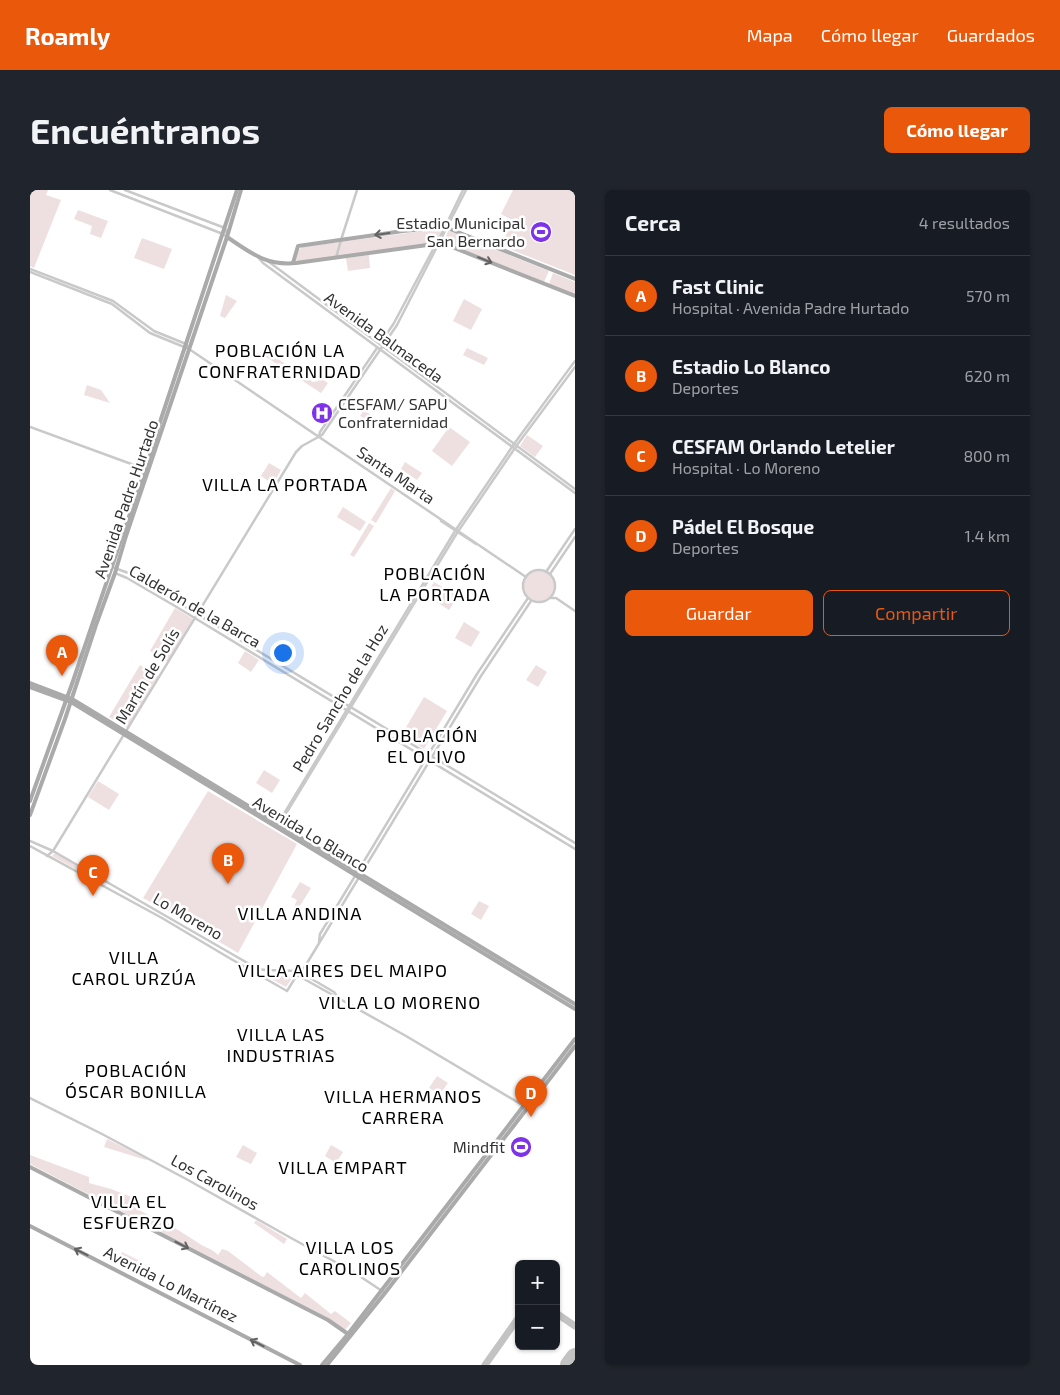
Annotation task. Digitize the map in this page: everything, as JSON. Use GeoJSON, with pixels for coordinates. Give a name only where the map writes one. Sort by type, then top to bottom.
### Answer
{"type":"FeatureCollection","features":[{"type":"Feature","properties":{"kind":"main road","name":"Avenida Padre Hurtado"},"geometry":{"type":"LineString","coordinates":[[30,815],[239,190]]}},
{"type":"Feature","properties":{"kind":"main road","name":"Avenida Padre Hurtado"},"geometry":{"type":"LineString","coordinates":[[113,570],[147,475],[187,347],[223,250],[225,228],[239,190]]}},
{"type":"Feature","properties":{"kind":"main road"},"geometry":{"type":"LineString","coordinates":[[293,264],[298,246],[446,227],[575,279]]}},
{"type":"Feature","properties":{"kind":"main road","name":"Avenida Balmaceda"},"geometry":{"type":"LineString","coordinates":[[225,235],[258,258]]}},
{"type":"Feature","properties":{"kind":"main road"},"geometry":{"type":"LineString","coordinates":[[223,250],[229,244],[236,243]]}},
{"type":"Feature","properties":{"kind":"main road"},"geometry":{"type":"LineString","coordinates":[[258,258],[293,264],[438,244],[448,245],[575,296]]}},
{"type":"Feature","properties":{"kind":"main road"},"geometry":{"type":"LineString","coordinates":[[280,269],[282,263]]}},
{"type":"Feature","properties":{"kind":"main road","name":"Avenida Lo Blanco"},"geometry":{"type":"LineString","coordinates":[[30,683],[69,699],[278,827],[575,1004]]}},
{"type":"Feature","properties":{"kind":"main road","name":"Avenida Lo Blanco"},"geometry":{"type":"LineString","coordinates":[[30,687],[69,699]]}},
{"type":"Feature","properties":{"kind":"main road","name":"Avenida Padre Hurtado"},"geometry":{"type":"LineString","coordinates":[[30,801],[69,699]]}},
{"type":"Feature","properties":{"kind":"main road","name":"Avenida Lo Blanco"},"geometry":{"type":"LineString","coordinates":[[358,875],[575,1009]]}},
{"type":"Feature","properties":{"kind":"main road"},"geometry":{"type":"LineString","coordinates":[[526,1107],[575,1039]]}},
{"type":"Feature","properties":{"kind":"main road"},"geometry":{"type":"LineString","coordinates":[[322,1365],[383,1292],[575,1046]]}},
{"type":"Feature","properties":{"kind":"main road"},"geometry":{"type":"LineString","coordinates":[[30,1167],[328,1320],[348,1334],[354,1334]]}},
{"type":"Feature","properties":{"kind":"main road","name":"Avenida Lo Martínez"},"geometry":{"type":"LineString","coordinates":[[30,1226],[300,1365]]}},
{"type":"Feature","properties":{"kind":"main road"},"geometry":{"type":"LineString","coordinates":[[327,1365],[354,1334],[383,1292]]}},
{"type":"Feature","properties":{"kind":"street","name":"Avenida Balmaceda"},"geometry":{"type":"LineString","coordinates":[[110,190],[225,235]]}},
{"type":"Feature","properties":{"kind":"street"},"geometry":{"type":"LineString","coordinates":[[124,190],[225,228]]}},
{"type":"Feature","properties":{"kind":"street"},"geometry":{"type":"LineString","coordinates":[[336,258],[357,190]]}},
{"type":"Feature","properties":{"kind":"street","name":"Martín de Solís"},"geometry":{"type":"LineString","coordinates":[[47,856],[53,851],[296,452],[302,446],[323,434],[397,325],[464,190]]}},
{"type":"Feature","properties":{"kind":"street","name":"Avenida Balmaceda"},"geometry":{"type":"LineString","coordinates":[[258,258],[575,493]]}},
{"type":"Feature","properties":{"kind":"street","name":"Avenida Balmaceda"},"geometry":{"type":"LineString","coordinates":[[268,261],[575,488]]}},
{"type":"Feature","properties":{"kind":"street","name":"Santa Marta"},"geometry":{"type":"LineString","coordinates":[[30,270],[120,305],[154,331],[187,347],[526,577]]}},
{"type":"Feature","properties":{"kind":"street","name":"Pedro Sancho de la Hoz"},"geometry":{"type":"LineString","coordinates":[[516,444],[575,361]]}},
{"type":"Feature","properties":{"kind":"street","name":"Pedro Sancho de la Hoz"},"geometry":{"type":"LineString","coordinates":[[278,827],[279,822],[457,531],[513,448],[575,367]]}},
{"type":"Feature","properties":{"kind":"street"},"geometry":{"type":"LineString","coordinates":[[30,427],[146,469],[147,475]]}},
{"type":"Feature","properties":{"kind":"street"},"geometry":{"type":"LineString","coordinates":[[546,572],[575,529]]}},
{"type":"Feature","properties":{"kind":"street"},"geometry":{"type":"LineString","coordinates":[[550,574],[575,538]]}},
{"type":"Feature","properties":{"kind":"street","name":"Calderón de la Barca"},"geometry":{"type":"LineString","coordinates":[[113,570],[133,575],[575,843]]}},
{"type":"Feature","properties":{"kind":"street","name":"Calderón de la Barca"},"geometry":{"type":"LineString","coordinates":[[113,570],[575,849]]}},
{"type":"Feature","properties":{"kind":"street"},"geometry":{"type":"LineString","coordinates":[[551,598],[556,588],[550,574],[541,570],[534,571],[526,577],[523,582],[524,594],[531,601],[540,603],[556,598]]}},
{"type":"Feature","properties":{"kind":"street"},"geometry":{"type":"LineString","coordinates":[[131,580],[133,575]]}},
{"type":"Feature","properties":{"kind":"street"},"geometry":{"type":"LineString","coordinates":[[554,593],[556,598],[575,611]]}},
{"type":"Feature","properties":{"kind":"street"},"geometry":{"type":"LineString","coordinates":[[299,974],[320,944],[426,758],[487,659],[528,598]]}},
{"type":"Feature","properties":{"kind":"street"},"geometry":{"type":"LineString","coordinates":[[320,944],[320,934],[490,661],[531,601]]}},
{"type":"Feature","properties":{"kind":"street","name":"Lo Moreno"},"geometry":{"type":"LineString","coordinates":[[30,841],[53,851],[105,880],[258,969],[298,971],[299,974],[334,992],[337,996],[526,1107]]}},
{"type":"Feature","properties":{"kind":"street","name":"Lo Moreno"},"geometry":{"type":"LineString","coordinates":[[30,846],[162,918],[287,990],[299,974]]}},
{"type":"Feature","properties":{"kind":"street"},"geometry":{"type":"LineString","coordinates":[[103,886],[105,880]]}},
{"type":"Feature","properties":{"kind":"street","name":"Los Carolinos"},"geometry":{"type":"LineString","coordinates":[[30,1098],[188,1180],[352,1271],[383,1292]]}},
{"type":"Feature","properties":{"kind":"shaded area"},"geometry":{"type":"Polygon","coordinates":[[[30,190],[48,190],[46,195],[61,200],[34,268],[30,266],[30,190]]]}},
{"type":"Feature","properties":{"kind":"shaded area","name":"Estadio Municipal San Bernardo"},"geometry":{"type":"Polygon","coordinates":[[[513,190],[575,190],[575,275],[507,248],[502,244],[512,220],[501,214],[513,190]]]}},
{"type":"Feature","properties":{"kind":"shaded area"},"geometry":{"type":"Polygon","coordinates":[[[78,210],[108,221],[101,238],[90,234],[92,226],[74,219],[78,210]]]}},
{"type":"Feature","properties":{"kind":"shaded area"},"geometry":{"type":"Polygon","coordinates":[[[442,230],[435,243],[299,262],[296,260],[302,247],[442,230]]]}},
{"type":"Feature","properties":{"kind":"shaded area"},"geometry":{"type":"Polygon","coordinates":[[[448,231],[549,271],[544,282],[445,242],[448,231]]]}},
{"type":"Feature","properties":{"kind":"shaded area"},"geometry":{"type":"Polygon","coordinates":[[[142,238],[172,249],[164,269],[134,258],[142,238]]]}},
{"type":"Feature","properties":{"kind":"shaded area"},"geometry":{"type":"Polygon","coordinates":[[[369,255],[370,268],[348,271],[346,258],[369,255]]]}},
{"type":"Feature","properties":{"kind":"shaded area"},"geometry":{"type":"Polygon","coordinates":[[[553,273],[575,282],[575,295],[549,284],[553,273]]]}},
{"type":"Feature","properties":{"kind":"shaded area"},"geometry":{"type":"Polygon","coordinates":[[[226,295],[237,301],[225,318],[220,316],[226,295]]]}},
{"type":"Feature","properties":{"kind":"shaded area"},"geometry":{"type":"Polygon","coordinates":[[[464,299],[482,309],[471,330],[453,321],[464,299]]]}},
{"type":"Feature","properties":{"kind":"shaded area"},"geometry":{"type":"Polygon","coordinates":[[[467,348],[488,358],[484,365],[463,355],[467,348]]]}},
{"type":"Feature","properties":{"kind":"shaded area"},"geometry":{"type":"Polygon","coordinates":[[[263,349],[313,382],[318,381],[320,378],[328,383],[321,393],[260,353],[263,349]]]}},
{"type":"Feature","properties":{"kind":"shaded area"},"geometry":{"type":"Polygon","coordinates":[[[87,385],[101,390],[110,403],[84,395],[87,385]]]}},
{"type":"Feature","properties":{"kind":"shaded area"},"geometry":{"type":"Polygon","coordinates":[[[364,410],[384,424],[381,430],[360,416],[364,410]]]}},
{"type":"Feature","properties":{"kind":"shaded area"},"geometry":{"type":"Polygon","coordinates":[[[449,427],[470,442],[452,466],[432,451],[449,427]]]}},
{"type":"Feature","properties":{"kind":"shaded area"},"geometry":{"type":"Polygon","coordinates":[[[527,435],[543,446],[535,457],[520,446],[527,435]]]}},
{"type":"Feature","properties":{"kind":"shaded area"},"geometry":{"type":"Polygon","coordinates":[[[405,462],[422,473],[417,480],[401,469],[405,462]]]}},
{"type":"Feature","properties":{"kind":"shaded area"},"geometry":{"type":"Polygon","coordinates":[[[269,463],[281,470],[273,484],[261,476],[269,463]]]}},
{"type":"Feature","properties":{"kind":"shaded area"},"geometry":{"type":"Polygon","coordinates":[[[391,488],[395,491],[376,523],[371,520],[391,488]]]}},
{"type":"Feature","properties":{"kind":"shaded area"},"geometry":{"type":"Polygon","coordinates":[[[343,507],[366,522],[360,531],[337,517],[343,507]]]}},
{"type":"Feature","properties":{"kind":"shaded area"},"geometry":{"type":"Polygon","coordinates":[[[369,523],[374,526],[354,557],[350,555],[369,523]]]}},
{"type":"Feature","properties":{"kind":"shaded area"},"geometry":{"type":"Polygon","coordinates":[[[539,571],[550,575],[554,586],[550,597],[539,601],[528,597],[524,586],[528,575],[539,571]]]}},
{"type":"Feature","properties":{"kind":"shaded area"},"geometry":{"type":"Polygon","coordinates":[[[434,582],[458,596],[449,610],[435,601],[440,593],[431,587],[434,582]]]}},
{"type":"Feature","properties":{"kind":"shaded area"},"geometry":{"type":"Polygon","coordinates":[[[175,608],[193,619],[168,662],[150,651],[175,608]]]}},
{"type":"Feature","properties":{"kind":"shaded area"},"geometry":{"type":"Polygon","coordinates":[[[464,622],[480,632],[471,647],[455,638],[464,622]]]}},
{"type":"Feature","properties":{"kind":"shaded area"},"geometry":{"type":"Polygon","coordinates":[[[245,651],[259,660],[251,672],[238,663],[245,651]]]}},
{"type":"Feature","properties":{"kind":"shaded area"},"geometry":{"type":"Polygon","coordinates":[[[140,665],[158,676],[127,728],[109,717],[140,665]]]}},
{"type":"Feature","properties":{"kind":"shaded area"},"geometry":{"type":"Polygon","coordinates":[[[536,665],[547,672],[538,687],[526,680],[536,665]]]}},
{"type":"Feature","properties":{"kind":"shaded area"},"geometry":{"type":"Polygon","coordinates":[[[424,697],[447,711],[424,749],[402,734],[424,697]]]}},
{"type":"Feature","properties":{"kind":"shaded area"},"geometry":{"type":"Polygon","coordinates":[[[264,770],[280,780],[272,793],[256,783],[264,770]]]}},
{"type":"Feature","properties":{"kind":"shaded area"},"geometry":{"type":"Polygon","coordinates":[[[98,781],[119,794],[109,810],[88,797],[98,781]]]}},
{"type":"Feature","properties":{"kind":"shaded area"},"geometry":{"type":"Polygon","coordinates":[[[208,791],[297,844],[238,953],[143,898],[208,791]]]}},
{"type":"Feature","properties":{"kind":"shaded area"},"geometry":{"type":"Polygon","coordinates":[[[55,853],[103,880],[101,883],[52,856],[55,853]]]}},
{"type":"Feature","properties":{"kind":"shaded area"},"geometry":{"type":"Polygon","coordinates":[[[300,882],[311,888],[298,909],[294,907],[297,900],[291,897],[300,882]]]}},
{"type":"Feature","properties":{"kind":"shaded area"},"geometry":{"type":"Polygon","coordinates":[[[479,901],[489,906],[481,920],[471,914],[479,901]]]}},
{"type":"Feature","properties":{"kind":"shaded area"},"geometry":{"type":"Polygon","coordinates":[[[264,975],[293,977],[286,987],[264,975]]]}},
{"type":"Feature","properties":{"kind":"shaded area"},"geometry":{"type":"Polygon","coordinates":[[[437,1076],[448,1083],[440,1094],[429,1088],[437,1076]]]}},
{"type":"Feature","properties":{"kind":"shaded area"},"geometry":{"type":"Polygon","coordinates":[[[107,1139],[147,1159],[104,1147],[107,1139]]]}},
{"type":"Feature","properties":{"kind":"shaded area"},"geometry":{"type":"Polygon","coordinates":[[[243,1145],[257,1153],[251,1164],[236,1157],[243,1145]]]}},
{"type":"Feature","properties":{"kind":"shaded area"},"geometry":{"type":"Polygon","coordinates":[[[331,1145],[343,1152],[336,1163],[325,1156],[331,1145]]]}},
{"type":"Feature","properties":{"kind":"shaded area"},"geometry":{"type":"Polygon","coordinates":[[[30,1155],[89,1177],[89,1183],[134,1198],[136,1200],[134,1207],[161,1222],[164,1221],[218,1255],[222,1249],[228,1251],[261,1276],[264,1277],[267,1272],[301,1298],[305,1293],[331,1314],[335,1311],[351,1323],[345,1330],[328,1318],[30,1164],[30,1155]]]}},
{"type":"Feature","properties":{"kind":"shaded area"},"geometry":{"type":"Polygon","coordinates":[[[256,1220],[287,1239],[284,1244],[254,1223],[256,1220]]]}},
{"type":"Feature","properties":{"kind":"shaded area"},"geometry":{"type":"Polygon","coordinates":[[[122,1252],[138,1260],[132,1271],[116,1263],[122,1252]]]}},
{"type":"Feature","properties":{"kind":"taxiway"},"geometry":{"type":"LineString","coordinates":[[560,1316],[575,1326]]}},
{"type":"Feature","properties":{"kind":"taxiway"},"geometry":{"type":"LineString","coordinates":[[485,1365],[515,1323]]}},
{"type":"Feature","properties":{"kind":"runway"},"geometry":{"type":"LineString","coordinates":[[569,1365],[575,1357]]}},
{"type":"Feature","properties":{"kind":"place","name":"Estadio Municipal San Bernardo"},"geometry":{"type":"Point","coordinates":[541,232]}},
{"type":"Feature","properties":{"kind":"place","name":"CESFAM/ SAPU Confraternidad"},"geometry":{"type":"Point","coordinates":[322,413]}},
{"type":"Feature","properties":{"kind":"place","name":"Fast Clinic"},"geometry":{"type":"Point","coordinates":[62,676]}},
{"type":"Feature","properties":{"kind":"place","name":"Estadio Lo Blanco"},"geometry":{"type":"Point","coordinates":[228,884]}},
{"type":"Feature","properties":{"kind":"place","name":"CESFAM Orlando Letelier"},"geometry":{"type":"Point","coordinates":[93,896]}},
{"type":"Feature","properties":{"kind":"place","name":"Pádel El Bosque"},"geometry":{"type":"Point","coordinates":[531,1117]}},
{"type":"Feature","properties":{"kind":"place","name":"Mindfit"},"geometry":{"type":"Point","coordinates":[521,1147]}},
{"type":"Feature","properties":{"kind":"district","name":"POBLACIÓN LA CONFRATERNIDAD"},"geometry":{"type":"Point","coordinates":[280,361]}},
{"type":"Feature","properties":{"kind":"district","name":"VILLA LA PORTADA"},"geometry":{"type":"Point","coordinates":[285,485]}},
{"type":"Feature","properties":{"kind":"district","name":"POBLACIÓN LA PORTADA"},"geometry":{"type":"Point","coordinates":[435,584]}},
{"type":"Feature","properties":{"kind":"district","name":"POBLACIÓN EL OLIVO"},"geometry":{"type":"Point","coordinates":[427,746]}},
{"type":"Feature","properties":{"kind":"district","name":"VILLA ANDINA"},"geometry":{"type":"Point","coordinates":[300,914]}},
{"type":"Feature","properties":{"kind":"district","name":"VILLA CAROL URZÚA"},"geometry":{"type":"Point","coordinates":[134,968]}},
{"type":"Feature","properties":{"kind":"district","name":"VILLA AIRES DEL MAIPO"},"geometry":{"type":"Point","coordinates":[343,971]}},
{"type":"Feature","properties":{"kind":"district","name":"VILLA LO MORENO"},"geometry":{"type":"Point","coordinates":[400,1003]}},
{"type":"Feature","properties":{"kind":"district","name":"VILLA LAS INDUSTRIAS"},"geometry":{"type":"Point","coordinates":[281,1045]}},
{"type":"Feature","properties":{"kind":"district","name":"POBLACIÓN ÓSCAR BONILLA"},"geometry":{"type":"Point","coordinates":[136,1081]}},
{"type":"Feature","properties":{"kind":"district","name":"VILLA HERMANOS CARRERA"},"geometry":{"type":"Point","coordinates":[403,1108]}},
{"type":"Feature","properties":{"kind":"district","name":"VILLA EMPART"},"geometry":{"type":"Point","coordinates":[343,1168]}},
{"type":"Feature","properties":{"kind":"district","name":"VILLA EL ESFUERZO"},"geometry":{"type":"Point","coordinates":[129,1212]}},
{"type":"Feature","properties":{"kind":"district","name":"VILLA LOS CAROLINOS"},"geometry":{"type":"Point","coordinates":[350,1258]}}]}
